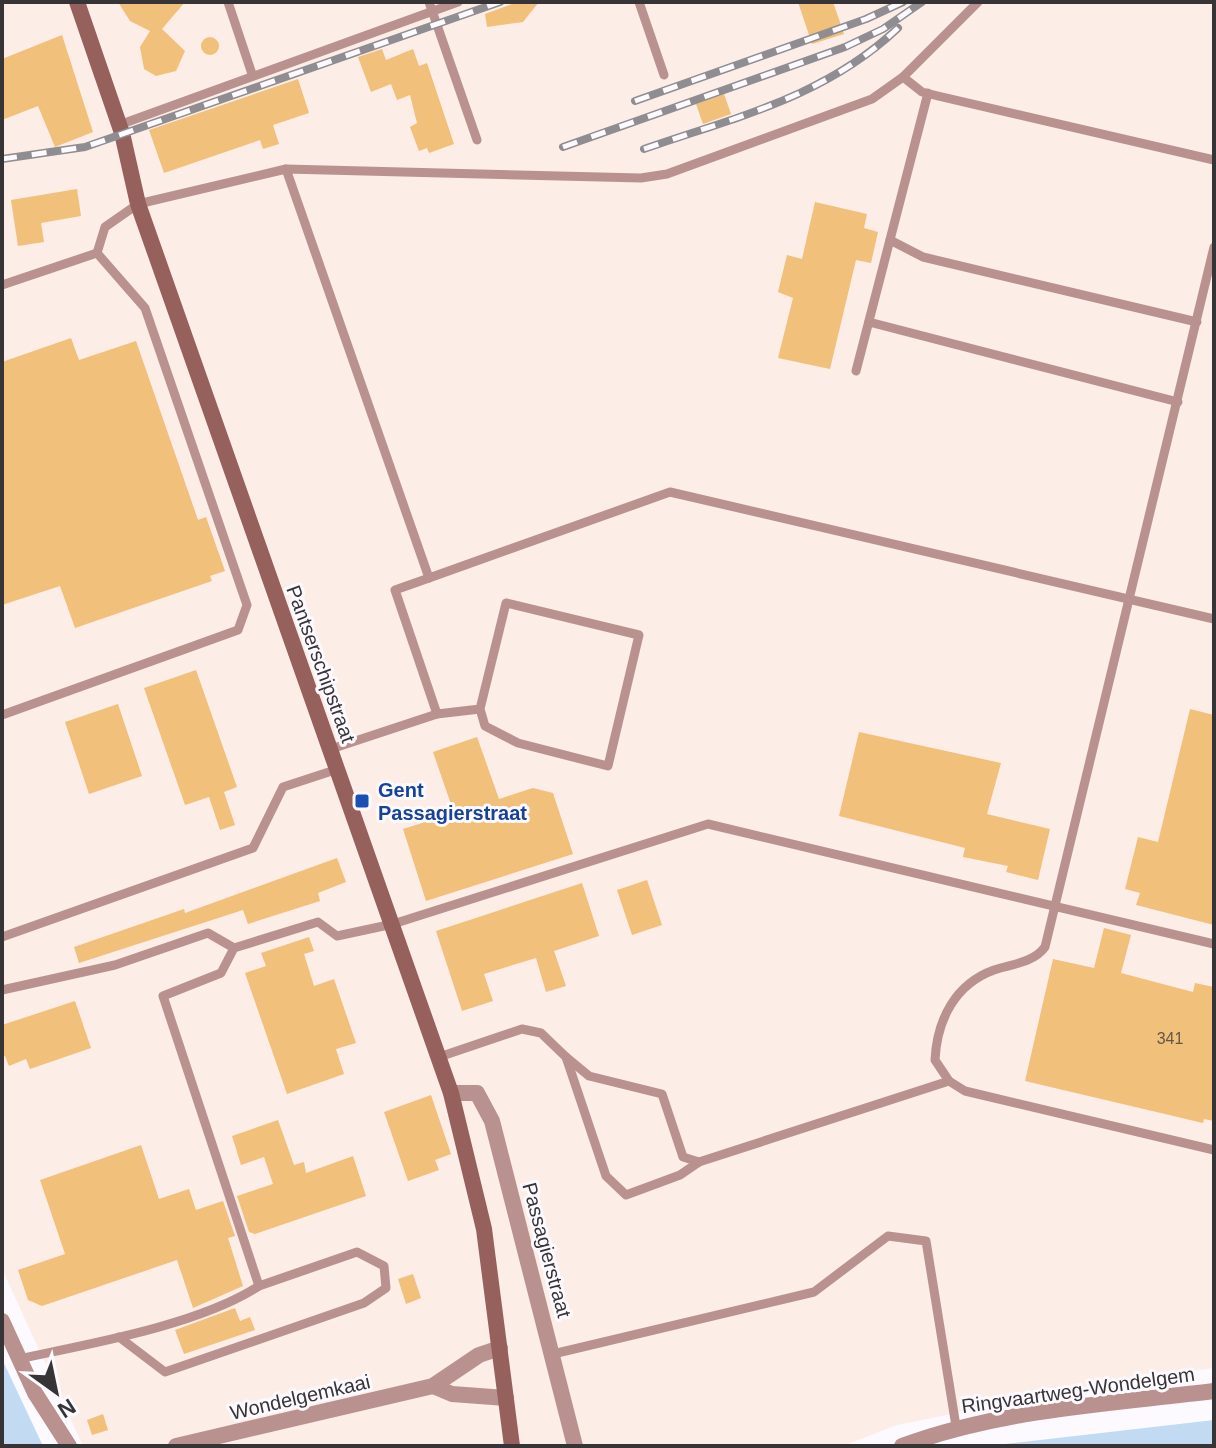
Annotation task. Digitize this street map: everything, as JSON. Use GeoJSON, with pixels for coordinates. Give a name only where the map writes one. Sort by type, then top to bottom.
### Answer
{"type":"FeatureCollection","features":[{"type":"Feature","properties":{"kind":"main road","name":"Pantserschipstraat"},"geometry":{"type":"LineString","coordinates":[[77,2],[119,125],[138,204],[451,1093],[477,1186],[500,1348]]}},
{"type":"Feature","properties":{"kind":"main road"},"geometry":{"type":"LineString","coordinates":[[500,1348],[512,1446]]}},
{"type":"Feature","properties":{"kind":"street","name":"Passagierstraat"},"geometry":{"type":"LineString","coordinates":[[451,1093],[477,1093],[492,1121],[573,1438]]}},
{"type":"Feature","properties":{"kind":"street"},"geometry":{"type":"LineString","coordinates":[[2,1321],[18,1359],[69,1446]]}},
{"type":"Feature","properties":{"kind":"street","name":"Wondelgemkaai"},"geometry":{"type":"LineString","coordinates":[[176,1446],[433,1386],[479,1355],[500,1348]]}},
{"type":"Feature","properties":{"kind":"street","name":"Wondelgemkaai"},"geometry":{"type":"LineString","coordinates":[[433,1386],[452,1394],[506,1398]]}},
{"type":"Feature","properties":{"kind":"street","name":"Ringvaartweg-Wondelgem"},"geometry":{"type":"LineString","coordinates":[[902,1446],[956,1426],[1214,1391]]}},
{"type":"Feature","properties":{"kind":"lane"},"geometry":{"type":"LineString","coordinates":[[228,2],[252,74]]}},
{"type":"Feature","properties":{"kind":"lane"},"geometry":{"type":"LineString","coordinates":[[119,125],[430,6],[458,2]]}},
{"type":"Feature","properties":{"kind":"lane"},"geometry":{"type":"LineString","coordinates":[[639,2],[664,75]]}},
{"type":"Feature","properties":{"kind":"lane"},"geometry":{"type":"LineString","coordinates":[[97,253],[105,227],[138,204],[286,169],[641,178],[667,174],[872,99],[903,77],[978,2]]}},
{"type":"Feature","properties":{"kind":"lane"},"geometry":{"type":"LineString","coordinates":[[430,6],[477,140]]}},
{"type":"Feature","properties":{"kind":"lane"},"geometry":{"type":"LineString","coordinates":[[903,77],[928,93],[1214,160]]}},
{"type":"Feature","properties":{"kind":"lane"},"geometry":{"type":"LineString","coordinates":[[856,371],[928,93]]}},
{"type":"Feature","properties":{"kind":"lane"},"geometry":{"type":"LineString","coordinates":[[286,169],[429,578]]}},
{"type":"Feature","properties":{"kind":"lane"},"geometry":{"type":"LineString","coordinates":[[890,240],[923,257],[1197,322]]}},
{"type":"Feature","properties":{"kind":"lane"},"geometry":{"type":"LineString","coordinates":[[1214,247],[1132,599],[1045,947],[1040,954],[979,977],[953,999],[936,1047],[938,1068],[949,1081],[965,1091],[1214,1150]]}},
{"type":"Feature","properties":{"kind":"lane"},"geometry":{"type":"LineString","coordinates":[[2,285],[97,253]]}},
{"type":"Feature","properties":{"kind":"lane"},"geometry":{"type":"LineString","coordinates":[[2,715],[238,630],[247,605],[145,308],[97,253]]}},
{"type":"Feature","properties":{"kind":"lane"},"geometry":{"type":"LineString","coordinates":[[869,322],[1178,402]]}},
{"type":"Feature","properties":{"kind":"lane"},"geometry":{"type":"LineString","coordinates":[[437,714],[395,590],[670,492],[1214,619]]}},
{"type":"Feature","properties":{"kind":"lane"},"geometry":{"type":"LineString","coordinates":[[506,603],[639,635],[608,766],[518,743],[483,724],[480,709],[506,603]]}},
{"type":"Feature","properties":{"kind":"lane"},"geometry":{"type":"LineString","coordinates":[[331,749],[437,714],[480,709]]}},
{"type":"Feature","properties":{"kind":"lane"},"geometry":{"type":"LineString","coordinates":[[2,937],[253,848],[283,787],[338,769]]}},
{"type":"Feature","properties":{"kind":"lane"},"geometry":{"type":"LineString","coordinates":[[259,1286],[163,996],[221,973],[234,948],[318,922],[337,936],[393,924],[708,824],[1214,944]]}},
{"type":"Feature","properties":{"kind":"lane"},"geometry":{"type":"LineString","coordinates":[[2,990],[115,965],[208,933],[234,948]]}},
{"type":"Feature","properties":{"kind":"lane"},"geometry":{"type":"LineString","coordinates":[[439,1057],[522,1029],[541,1033],[589,1076],[662,1094],[683,1157],[699,1162]]}},
{"type":"Feature","properties":{"kind":"lane"},"geometry":{"type":"LineString","coordinates":[[566,1057],[606,1176],[626,1195],[680,1175],[699,1162],[949,1081]]}},
{"type":"Feature","properties":{"kind":"lane"},"geometry":{"type":"LineString","coordinates":[[553,1354],[814,1292],[888,1236],[926,1241],[956,1426]]}},
{"type":"Feature","properties":{"kind":"lane"},"geometry":{"type":"LineString","coordinates":[[18,1359],[119,1337],[237,1299],[259,1286],[357,1252],[384,1266],[386,1288],[364,1303],[165,1372],[119,1337]]}},
{"type":"Feature","properties":{"kind":"shaded area"},"geometry":{"type":"Polygon","coordinates":[[[2,2],[1214,2],[1214,1368],[1099,1384],[897,1425],[843,1446],[83,1446],[2,1269],[2,2]]]}},
{"type":"Feature","properties":{"kind":"water"},"geometry":{"type":"Polygon","coordinates":[[[2,1359],[43,1446],[2,1446],[2,1359]]]}},
{"type":"Feature","properties":{"kind":"water"},"geometry":{"type":"Polygon","coordinates":[[[1214,1420],[1214,1446],[987,1446],[1214,1420]]]}},
{"type":"Feature","properties":{"kind":"building"},"geometry":{"type":"Polygon","coordinates":[[[118,2],[185,2],[162,29],[185,51],[176,71],[156,76],[144,69],[140,47],[150,31],[130,21],[118,2]]]}},
{"type":"Feature","properties":{"kind":"building"},"geometry":{"type":"Polygon","coordinates":[[[517,2],[539,2],[523,22],[487,27],[485,14],[517,2]]]}},
{"type":"Feature","properties":{"kind":"building"},"geometry":{"type":"Polygon","coordinates":[[[798,2],[833,2],[844,34],[812,44],[798,2]]]}},
{"type":"Feature","properties":{"kind":"building"},"geometry":{"type":"Polygon","coordinates":[[[62,35],[93,132],[55,147],[38,106],[2,120],[2,59],[62,35]]]}},
{"type":"Feature","properties":{"kind":"building"},"geometry":{"type":"Polygon","coordinates":[[[210,37],[219,46],[210,55],[201,46],[210,37]]]}},
{"type":"Feature","properties":{"kind":"building"},"geometry":{"type":"Polygon","coordinates":[[[382,49],[386,60],[413,49],[419,66],[427,63],[454,144],[429,153],[427,148],[419,151],[410,127],[417,123],[410,95],[397,100],[391,84],[371,92],[358,57],[382,49]]]}},
{"type":"Feature","properties":{"kind":"building"},"geometry":{"type":"Polygon","coordinates":[[[298,79],[309,113],[273,125],[279,144],[263,149],[260,140],[164,173],[149,130],[298,79]]]}},
{"type":"Feature","properties":{"kind":"building"},"geometry":{"type":"Polygon","coordinates":[[[724,94],[731,114],[703,124],[696,104],[724,94]]]}},
{"type":"Feature","properties":{"kind":"building"},"geometry":{"type":"Polygon","coordinates":[[[77,189],[81,216],[41,223],[44,242],[18,246],[11,200],[77,189]]]}},
{"type":"Feature","properties":{"kind":"building"},"geometry":{"type":"Polygon","coordinates":[[[815,202],[867,214],[864,228],[878,232],[871,263],[856,260],[830,369],[778,358],[793,298],[778,292],[787,255],[802,259],[815,202]]]}},
{"type":"Feature","properties":{"kind":"building"},"geometry":{"type":"Polygon","coordinates":[[[71,338],[79,360],[136,341],[198,520],[206,517],[225,571],[210,576],[212,581],[75,628],[60,586],[2,605],[2,362],[71,338]]]}},
{"type":"Feature","properties":{"kind":"building"},"geometry":{"type":"Polygon","coordinates":[[[196,670],[237,787],[224,792],[235,825],[220,830],[209,797],[185,805],[144,688],[196,670]]]}},
{"type":"Feature","properties":{"kind":"building"},"geometry":{"type":"Polygon","coordinates":[[[118,704],[142,776],[89,794],[65,722],[118,704]]]}},
{"type":"Feature","properties":{"kind":"building"},"geometry":{"type":"Polygon","coordinates":[[[1190,709],[1214,715],[1214,925],[1136,905],[1140,893],[1125,889],[1138,837],[1158,842],[1190,709]]]}},
{"type":"Feature","properties":{"kind":"building"},"geometry":{"type":"Polygon","coordinates":[[[859,732],[1001,763],[987,814],[1050,829],[1038,880],[1006,872],[1008,866],[963,857],[965,848],[839,816],[859,732]]]}},
{"type":"Feature","properties":{"kind":"building"},"geometry":{"type":"Polygon","coordinates":[[[477,737],[499,799],[533,788],[553,793],[573,854],[426,901],[403,829],[454,813],[433,752],[477,737]]]}},
{"type":"Feature","properties":{"kind":"building"},"geometry":{"type":"Polygon","coordinates":[[[337,858],[346,882],[318,893],[320,901],[248,924],[243,910],[79,963],[74,947],[184,909],[185,913],[337,858]]]}},
{"type":"Feature","properties":{"kind":"building"},"geometry":{"type":"Polygon","coordinates":[[[647,880],[662,925],[632,935],[617,890],[647,880]]]}},
{"type":"Feature","properties":{"kind":"building"},"geometry":{"type":"Polygon","coordinates":[[[582,883],[599,936],[554,951],[566,986],[546,992],[536,958],[484,974],[493,1001],[462,1011],[436,931],[582,883]]]}},
{"type":"Feature","properties":{"kind":"building"},"geometry":{"type":"Polygon","coordinates":[[[1104,928],[1131,935],[1121,973],[1193,992],[1195,983],[1214,987],[1214,1121],[1204,1119],[1203,1123],[1025,1081],[1053,959],[1094,968],[1104,928]]]}},
{"type":"Feature","properties":{"kind":"building"},"geometry":{"type":"Polygon","coordinates":[[[309,937],[314,951],[304,954],[314,986],[334,979],[356,1043],[336,1049],[344,1074],[287,1094],[245,973],[266,966],[261,953],[309,937]]]}},
{"type":"Feature","properties":{"kind":"building"},"geometry":{"type":"Polygon","coordinates":[[[75,1001],[91,1048],[30,1069],[26,1059],[9,1066],[5,1056],[2,1057],[2,1025],[75,1001]]]}},
{"type":"Feature","properties":{"kind":"building"},"geometry":{"type":"Polygon","coordinates":[[[431,1095],[451,1154],[435,1160],[439,1170],[408,1181],[384,1112],[431,1095]]]}},
{"type":"Feature","properties":{"kind":"building"},"geometry":{"type":"Polygon","coordinates":[[[278,1120],[294,1165],[304,1162],[306,1173],[353,1156],[366,1196],[255,1234],[249,1232],[237,1196],[273,1184],[264,1157],[241,1165],[232,1136],[278,1120]]]}},
{"type":"Feature","properties":{"kind":"building"},"geometry":{"type":"Polygon","coordinates":[[[141,1145],[159,1199],[189,1189],[196,1210],[223,1201],[235,1236],[228,1238],[243,1286],[193,1308],[177,1260],[42,1306],[28,1300],[18,1270],[65,1254],[40,1180],[141,1145]]]}},
{"type":"Feature","properties":{"kind":"building"},"geometry":{"type":"Polygon","coordinates":[[[413,1274],[421,1298],[406,1304],[398,1279],[413,1274]]]}},
{"type":"Feature","properties":{"kind":"building"},"geometry":{"type":"Polygon","coordinates":[[[235,1308],[240,1321],[250,1317],[255,1330],[184,1354],[175,1330],[235,1308]]]}},
{"type":"Feature","properties":{"kind":"building"},"geometry":{"type":"Polygon","coordinates":[[[103,1414],[108,1430],[92,1435],[87,1420],[103,1414]]]}},
{"type":"Feature","properties":{"kind":"railway"},"geometry":{"type":"LineString","coordinates":[[2,159],[85,147],[500,2]]}},
{"type":"Feature","properties":{"kind":"railway"},"geometry":{"type":"LineString","coordinates":[[635,101],[866,19],[903,2]]}},
{"type":"Feature","properties":{"kind":"railway"},"geometry":{"type":"LineString","coordinates":[[563,147],[845,47],[883,29],[922,2]]}},
{"type":"Feature","properties":{"kind":"railway"},"geometry":{"type":"LineString","coordinates":[[644,149],[746,115],[810,88],[870,52],[898,28]]}},
{"type":"Feature","properties":{"kind":"place","name":"Gent Passagierstraat"},"geometry":{"type":"Point","coordinates":[362,801]}}]}
